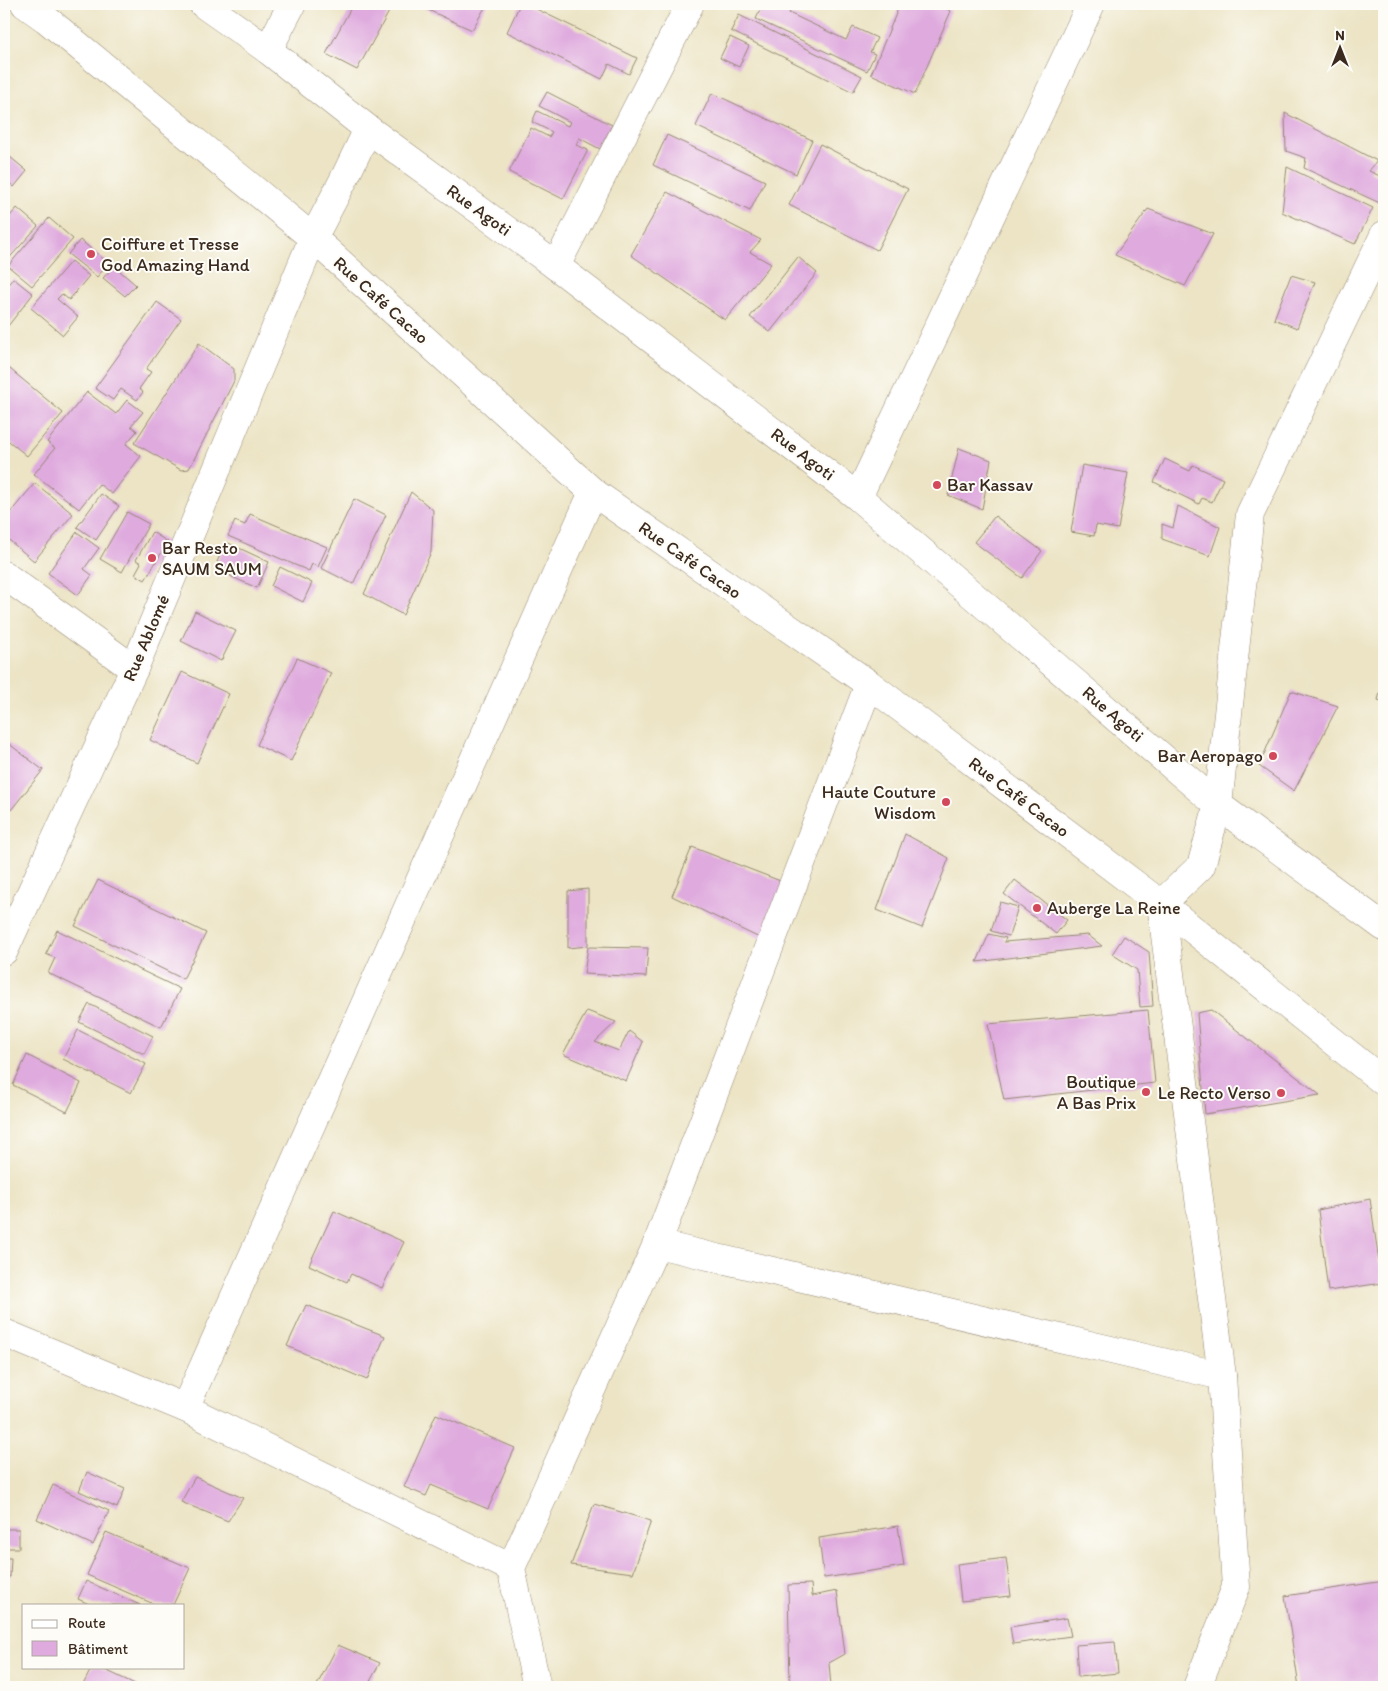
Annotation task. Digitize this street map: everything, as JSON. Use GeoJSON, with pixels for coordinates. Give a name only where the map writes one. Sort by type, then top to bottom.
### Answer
{"type":"FeatureCollection","features":[{"type":"Feature","properties":{"kind":"street","name":"Rue Café Cacao"},"geometry":{"type":"LineString","coordinates":[[25,4],[46,19],[313,238],[593,492],[869,684],[1161,904],[1384,1082]]}},
{"type":"Feature","properties":{"kind":"street","name":"Rue Agoti"},"geometry":{"type":"LineString","coordinates":[[203,4],[268,50],[368,130],[556,266],[858,497],[1218,805],[1384,927]]}},
{"type":"Feature","properties":{"kind":"street"},"geometry":{"type":"LineString","coordinates":[[268,50],[292,4]]}},
{"type":"Feature","properties":{"kind":"street"},"geometry":{"type":"LineString","coordinates":[[556,266],[690,4]]}},
{"type":"Feature","properties":{"kind":"street"},"geometry":{"type":"LineString","coordinates":[[858,497],[1091,4]]}},
{"type":"Feature","properties":{"kind":"street","name":"Rue Ablomé"},"geometry":{"type":"LineString","coordinates":[[4,951],[134,669],[313,238],[368,130]]}},
{"type":"Feature","properties":{"kind":"street"},"geometry":{"type":"LineString","coordinates":[[1197,1687],[1236,1587],[1222,1376],[1161,904],[1201,866],[1218,805],[1250,514],[1384,235]]}},
{"type":"Feature","properties":{"kind":"street"},"geometry":{"type":"LineString","coordinates":[[185,1408],[593,492]]}},
{"type":"Feature","properties":{"kind":"street"},"geometry":{"type":"LineString","coordinates":[[4,576],[134,669]]}},
{"type":"Feature","properties":{"kind":"street"},"geometry":{"type":"LineString","coordinates":[[537,1687],[511,1568],[657,1244],[869,684]]}},
{"type":"Feature","properties":{"kind":"street"},"geometry":{"type":"LineString","coordinates":[[657,1244],[1222,1376]]}},
{"type":"Feature","properties":{"kind":"street"},"geometry":{"type":"LineString","coordinates":[[4,1333],[185,1408],[511,1568]]}},
{"type":"Feature","properties":{"kind":"building"},"geometry":{"type":"Polygon","coordinates":[[[353,4],[382,4],[391,8],[357,70],[326,54],[353,4]]]}},
{"type":"Feature","properties":{"kind":"building"},"geometry":{"type":"Polygon","coordinates":[[[415,4],[487,4],[472,30],[415,4]]]}},
{"type":"Feature","properties":{"kind":"building"},"geometry":{"type":"Polygon","coordinates":[[[520,4],[526,4],[637,58],[629,74],[609,64],[602,79],[507,32],[520,4]]]}},
{"type":"Feature","properties":{"kind":"building"},"geometry":{"type":"Polygon","coordinates":[[[763,4],[794,4],[789,13],[846,40],[853,27],[877,38],[870,52],[875,54],[867,71],[756,19],[763,4]]]}},
{"type":"Feature","properties":{"kind":"building"},"geometry":{"type":"Polygon","coordinates":[[[900,4],[935,4],[951,11],[915,94],[871,74],[900,4]]]}},
{"type":"Feature","properties":{"kind":"building"},"geometry":{"type":"Polygon","coordinates":[[[739,15],[862,76],[853,92],[731,31],[739,15]]]}},
{"type":"Feature","properties":{"kind":"building"},"geometry":{"type":"Polygon","coordinates":[[[730,37],[749,46],[739,67],[720,58],[730,37]]]}},
{"type":"Feature","properties":{"kind":"building"},"geometry":{"type":"Polygon","coordinates":[[[547,92],[612,125],[600,149],[579,138],[576,145],[588,150],[563,199],[509,172],[531,128],[549,137],[552,132],[532,122],[537,111],[568,126],[570,122],[539,106],[547,92]]]}},
{"type":"Feature","properties":{"kind":"building"},"geometry":{"type":"Polygon","coordinates":[[[712,93],[812,140],[796,174],[696,126],[712,93]]]}},
{"type":"Feature","properties":{"kind":"building"},"geometry":{"type":"Polygon","coordinates":[[[1285,113],[1377,161],[1369,171],[1384,178],[1384,205],[1304,168],[1306,158],[1286,151],[1285,113]]]}},
{"type":"Feature","properties":{"kind":"building"},"geometry":{"type":"Polygon","coordinates":[[[667,135],[765,181],[750,211],[653,165],[667,135]]]}},
{"type":"Feature","properties":{"kind":"building"},"geometry":{"type":"Polygon","coordinates":[[[820,144],[908,189],[877,250],[789,205],[820,144]]]}},
{"type":"Feature","properties":{"kind":"building"},"geometry":{"type":"Polygon","coordinates":[[[4,152],[27,171],[14,187],[4,178],[4,152]]]}},
{"type":"Feature","properties":{"kind":"building"},"geometry":{"type":"Polygon","coordinates":[[[1287,167],[1373,208],[1355,244],[1282,212],[1287,167]]]}},
{"type":"Feature","properties":{"kind":"building"},"geometry":{"type":"Polygon","coordinates":[[[667,192],[761,240],[750,252],[771,264],[725,320],[631,255],[667,192]]]}},
{"type":"Feature","properties":{"kind":"building"},"geometry":{"type":"Polygon","coordinates":[[[17,208],[38,226],[4,264],[4,223],[17,208]]]}},
{"type":"Feature","properties":{"kind":"building"},"geometry":{"type":"Polygon","coordinates":[[[1148,209],[1213,234],[1185,286],[1115,255],[1148,209]]]}},
{"type":"Feature","properties":{"kind":"building"},"geometry":{"type":"Polygon","coordinates":[[[49,218],[73,239],[32,286],[8,266],[49,218]]]}},
{"type":"Feature","properties":{"kind":"building"},"geometry":{"type":"Polygon","coordinates":[[[80,240],[109,263],[97,277],[68,254],[80,240]]]}},
{"type":"Feature","properties":{"kind":"building"},"geometry":{"type":"Polygon","coordinates":[[[798,257],[817,273],[770,332],[750,317],[798,257]]]}},
{"type":"Feature","properties":{"kind":"building"},"geometry":{"type":"Polygon","coordinates":[[[71,261],[89,276],[69,300],[62,294],[57,299],[78,317],[63,335],[31,308],[71,261]]]}},
{"type":"Feature","properties":{"kind":"building"},"geometry":{"type":"Polygon","coordinates":[[[114,266],[136,285],[125,296],[103,278],[114,266]]]}},
{"type":"Feature","properties":{"kind":"building"},"geometry":{"type":"Polygon","coordinates":[[[1291,275],[1315,282],[1297,328],[1274,319],[1291,275]]]}},
{"type":"Feature","properties":{"kind":"building"},"geometry":{"type":"Polygon","coordinates":[[[13,278],[33,294],[4,331],[4,290],[13,278]]]}},
{"type":"Feature","properties":{"kind":"building"},"geometry":{"type":"Polygon","coordinates":[[[157,302],[181,319],[146,369],[151,372],[139,389],[143,392],[137,400],[121,389],[113,400],[95,388],[157,302]]]}},
{"type":"Feature","properties":{"kind":"building"},"geometry":{"type":"Polygon","coordinates":[[[199,343],[234,369],[234,381],[189,469],[181,470],[134,443],[199,343]]]}},
{"type":"Feature","properties":{"kind":"building"},"geometry":{"type":"Polygon","coordinates":[[[4,364],[63,413],[27,456],[4,437],[4,364]]]}},
{"type":"Feature","properties":{"kind":"building"},"geometry":{"type":"Polygon","coordinates":[[[87,392],[116,414],[127,400],[143,412],[131,426],[137,431],[126,444],[141,456],[112,494],[99,484],[79,509],[34,474],[55,448],[47,442],[87,392]]]}},
{"type":"Feature","properties":{"kind":"building"},"geometry":{"type":"Polygon","coordinates":[[[959,448],[991,460],[982,509],[948,495],[959,448]]]}},
{"type":"Feature","properties":{"kind":"building"},"geometry":{"type":"Polygon","coordinates":[[[1165,459],[1190,471],[1193,465],[1223,479],[1212,502],[1202,498],[1199,504],[1154,482],[1165,459]]]}},
{"type":"Feature","properties":{"kind":"building"},"geometry":{"type":"Polygon","coordinates":[[[1082,465],[1128,473],[1118,529],[1096,525],[1094,536],[1071,532],[1082,465]]]}},
{"type":"Feature","properties":{"kind":"building"},"geometry":{"type":"Polygon","coordinates":[[[35,483],[73,514],[34,561],[4,536],[4,520],[35,483]]]}},
{"type":"Feature","properties":{"kind":"building"},"geometry":{"type":"Polygon","coordinates":[[[411,492],[433,510],[431,552],[403,615],[364,594],[411,492]]]}},
{"type":"Feature","properties":{"kind":"building"},"geometry":{"type":"Polygon","coordinates":[[[101,494],[119,506],[96,540],[77,527],[101,494]]]}},
{"type":"Feature","properties":{"kind":"building"},"geometry":{"type":"Polygon","coordinates":[[[354,499],[386,515],[353,584],[321,568],[354,499]]]}},
{"type":"Feature","properties":{"kind":"building"},"geometry":{"type":"Polygon","coordinates":[[[1178,506],[1220,527],[1210,556],[1162,539],[1162,524],[1173,528],[1178,506]]]}},
{"type":"Feature","properties":{"kind":"building"},"geometry":{"type":"Polygon","coordinates":[[[127,512],[149,524],[122,572],[100,559],[127,512]]]}},
{"type":"Feature","properties":{"kind":"building"},"geometry":{"type":"Polygon","coordinates":[[[250,514],[327,547],[318,567],[312,564],[309,571],[228,536],[235,521],[245,525],[250,514]]]}},
{"type":"Feature","properties":{"kind":"building"},"geometry":{"type":"Polygon","coordinates":[[[995,516],[1042,551],[1022,578],[974,542],[995,516]]]}},
{"type":"Feature","properties":{"kind":"building"},"geometry":{"type":"Polygon","coordinates":[[[77,532],[99,548],[84,569],[92,575],[78,595],[48,573],[77,532]]]}},
{"type":"Feature","properties":{"kind":"building"},"geometry":{"type":"Polygon","coordinates":[[[152,532],[168,542],[145,580],[135,574],[141,563],[136,560],[152,532]]]}},
{"type":"Feature","properties":{"kind":"building"},"geometry":{"type":"Polygon","coordinates":[[[226,542],[269,562],[257,588],[230,576],[233,570],[217,562],[226,542]]]}},
{"type":"Feature","properties":{"kind":"building"},"geometry":{"type":"Polygon","coordinates":[[[280,567],[312,583],[303,602],[271,586],[280,567]]]}},
{"type":"Feature","properties":{"kind":"building"},"geometry":{"type":"Polygon","coordinates":[[[195,611],[236,631],[221,661],[181,641],[195,611]]]}},
{"type":"Feature","properties":{"kind":"building"},"geometry":{"type":"Polygon","coordinates":[[[297,658],[331,673],[291,761],[257,745],[297,658]]]}},
{"type":"Feature","properties":{"kind":"building"},"geometry":{"type":"Polygon","coordinates":[[[182,672],[229,694],[197,763],[150,740],[182,672]]]}},
{"type":"Feature","properties":{"kind":"building"},"geometry":{"type":"Polygon","coordinates":[[[1384,678],[1384,702],[1378,700],[1384,678]]]}},
{"type":"Feature","properties":{"kind":"building"},"geometry":{"type":"Polygon","coordinates":[[[1291,691],[1338,706],[1294,791],[1259,766],[1291,691]]]}},
{"type":"Feature","properties":{"kind":"building"},"geometry":{"type":"Polygon","coordinates":[[[4,740],[43,770],[11,810],[4,805],[4,740]]]}},
{"type":"Feature","properties":{"kind":"building"},"geometry":{"type":"Polygon","coordinates":[[[905,834],[949,858],[922,928],[877,910],[905,834]]]}},
{"type":"Feature","properties":{"kind":"building"},"geometry":{"type":"Polygon","coordinates":[[[692,847],[796,887],[770,943],[672,896],[692,847]]]}},
{"type":"Feature","properties":{"kind":"building"},"geometry":{"type":"Polygon","coordinates":[[[98,880],[206,933],[183,979],[75,926],[98,880]]]}},
{"type":"Feature","properties":{"kind":"building"},"geometry":{"type":"Polygon","coordinates":[[[1015,880],[1067,920],[1056,934],[1004,894],[1015,880]]]}},
{"type":"Feature","properties":{"kind":"building"},"geometry":{"type":"Polygon","coordinates":[[[588,889],[588,946],[568,948],[568,891],[588,889]]]}},
{"type":"Feature","properties":{"kind":"building"},"geometry":{"type":"Polygon","coordinates":[[[1000,902],[1018,907],[1009,936],[991,931],[1000,902]]]}},
{"type":"Feature","properties":{"kind":"building"},"geometry":{"type":"Polygon","coordinates":[[[57,930],[180,989],[161,1027],[48,973],[55,958],[46,954],[57,930]]]}},
{"type":"Feature","properties":{"kind":"building"},"geometry":{"type":"Polygon","coordinates":[[[989,934],[1006,938],[1004,942],[1088,935],[1102,946],[977,962],[989,934]]]}},
{"type":"Feature","properties":{"kind":"building"},"geometry":{"type":"Polygon","coordinates":[[[1124,936],[1149,952],[1153,1006],[1140,1007],[1137,970],[1112,954],[1124,936]]]}},
{"type":"Feature","properties":{"kind":"building"},"geometry":{"type":"Polygon","coordinates":[[[588,947],[648,948],[646,977],[584,974],[588,947]]]}},
{"type":"Feature","properties":{"kind":"building"},"geometry":{"type":"Polygon","coordinates":[[[89,1004],[153,1036],[144,1054],[79,1022],[89,1004]]]}},
{"type":"Feature","properties":{"kind":"building"},"geometry":{"type":"Polygon","coordinates":[[[1148,1010],[1155,1083],[1004,1100],[988,1024],[1148,1010]]]}},
{"type":"Feature","properties":{"kind":"building"},"geometry":{"type":"Polygon","coordinates":[[[1211,1010],[1320,1095],[1205,1114],[1197,1013],[1211,1010]]]}},
{"type":"Feature","properties":{"kind":"building"},"geometry":{"type":"Polygon","coordinates":[[[587,1011],[616,1022],[595,1042],[619,1051],[629,1031],[643,1042],[626,1081],[563,1054],[587,1011]]]}},
{"type":"Feature","properties":{"kind":"building"},"geometry":{"type":"Polygon","coordinates":[[[78,1030],[146,1064],[131,1093],[63,1059],[78,1030]]]}},
{"type":"Feature","properties":{"kind":"building"},"geometry":{"type":"Polygon","coordinates":[[[27,1055],[81,1083],[67,1112],[13,1085],[27,1055]]]}},
{"type":"Feature","properties":{"kind":"building"},"geometry":{"type":"Polygon","coordinates":[[[1370,1199],[1382,1283],[1328,1291],[1318,1210],[1370,1199]]]}},
{"type":"Feature","properties":{"kind":"building"},"geometry":{"type":"Polygon","coordinates":[[[334,1211],[404,1242],[382,1288],[351,1274],[347,1282],[309,1265],[334,1211]]]}},
{"type":"Feature","properties":{"kind":"building"},"geometry":{"type":"Polygon","coordinates":[[[306,1305],[385,1336],[367,1380],[287,1346],[306,1305]]]}},
{"type":"Feature","properties":{"kind":"building"},"geometry":{"type":"Polygon","coordinates":[[[436,1414],[515,1448],[488,1509],[431,1485],[426,1496],[404,1487],[436,1414]]]}},
{"type":"Feature","properties":{"kind":"building"},"geometry":{"type":"Polygon","coordinates":[[[87,1472],[125,1489],[117,1508],[79,1491],[87,1472]]]}},
{"type":"Feature","properties":{"kind":"building"},"geometry":{"type":"Polygon","coordinates":[[[195,1477],[243,1498],[228,1521],[181,1502],[195,1477]]]}},
{"type":"Feature","properties":{"kind":"building"},"geometry":{"type":"Polygon","coordinates":[[[53,1485],[109,1511],[93,1545],[37,1519],[53,1485]]]}},
{"type":"Feature","properties":{"kind":"building"},"geometry":{"type":"Polygon","coordinates":[[[594,1504],[651,1521],[633,1573],[571,1565],[594,1504]]]}},
{"type":"Feature","properties":{"kind":"building"},"geometry":{"type":"Polygon","coordinates":[[[898,1526],[904,1566],[824,1578],[819,1538],[898,1526]]]}},
{"type":"Feature","properties":{"kind":"building"},"geometry":{"type":"Polygon","coordinates":[[[4,1529],[19,1529],[19,1548],[4,1548],[4,1529]]]}},
{"type":"Feature","properties":{"kind":"building"},"geometry":{"type":"Polygon","coordinates":[[[106,1532],[190,1568],[173,1604],[154,1604],[87,1575],[106,1532]]]}},
{"type":"Feature","properties":{"kind":"building"},"geometry":{"type":"Polygon","coordinates":[[[4,1558],[11,1558],[10,1577],[4,1576],[4,1558]]]}},
{"type":"Feature","properties":{"kind":"building"},"geometry":{"type":"Polygon","coordinates":[[[1006,1558],[1011,1596],[961,1601],[957,1564],[1006,1558]]]}},
{"type":"Feature","properties":{"kind":"building"},"geometry":{"type":"Polygon","coordinates":[[[86,1581],[138,1604],[89,1604],[78,1599],[86,1581]]]}},
{"type":"Feature","properties":{"kind":"building"},"geometry":{"type":"Polygon","coordinates":[[[1384,1581],[1384,1683],[1359,1687],[1299,1687],[1285,1596],[1384,1581]]]}},
{"type":"Feature","properties":{"kind":"building"},"geometry":{"type":"Polygon","coordinates":[[[811,1584],[812,1596],[837,1591],[845,1654],[829,1663],[831,1687],[790,1687],[788,1585],[811,1584]]]}},
{"type":"Feature","properties":{"kind":"building"},"geometry":{"type":"Polygon","coordinates":[[[1067,1618],[1071,1636],[1013,1644],[1010,1627],[1067,1618]]]}},
{"type":"Feature","properties":{"kind":"building"},"geometry":{"type":"Polygon","coordinates":[[[1115,1642],[1118,1673],[1078,1677],[1076,1645],[1115,1642]]]}},
{"type":"Feature","properties":{"kind":"building"},"geometry":{"type":"Polygon","coordinates":[[[338,1645],[380,1663],[367,1687],[316,1687],[338,1645]]]}},
{"type":"Feature","properties":{"kind":"building"},"geometry":{"type":"Polygon","coordinates":[[[92,1668],[101,1668],[137,1685],[136,1687],[82,1687],[92,1668]]]}},
{"type":"Feature","properties":{"kind":"place","name":"Coiffure et Tresse God Amazing Hand"},"geometry":{"type":"Point","coordinates":[91,254]}},
{"type":"Feature","properties":{"kind":"place","name":"Bar Kassav"},"geometry":{"type":"Point","coordinates":[937,485]}},
{"type":"Feature","properties":{"kind":"place","name":"Bar Resto SAUM SAUM"},"geometry":{"type":"Point","coordinates":[152,558]}},
{"type":"Feature","properties":{"kind":"place","name":"Bar Aeropago"},"geometry":{"type":"Point","coordinates":[1273,756]}},
{"type":"Feature","properties":{"kind":"place","name":"Haute Couture Wisdom"},"geometry":{"type":"Point","coordinates":[946,802]}},
{"type":"Feature","properties":{"kind":"place","name":"Auberge La Reine"},"geometry":{"type":"Point","coordinates":[1037,908]}},
{"type":"Feature","properties":{"kind":"place","name":"Boutique A Bas Prix"},"geometry":{"type":"Point","coordinates":[1146,1092]}},
{"type":"Feature","properties":{"kind":"place","name":"Le Recto Verso"},"geometry":{"type":"Point","coordinates":[1281,1093]}}]}
